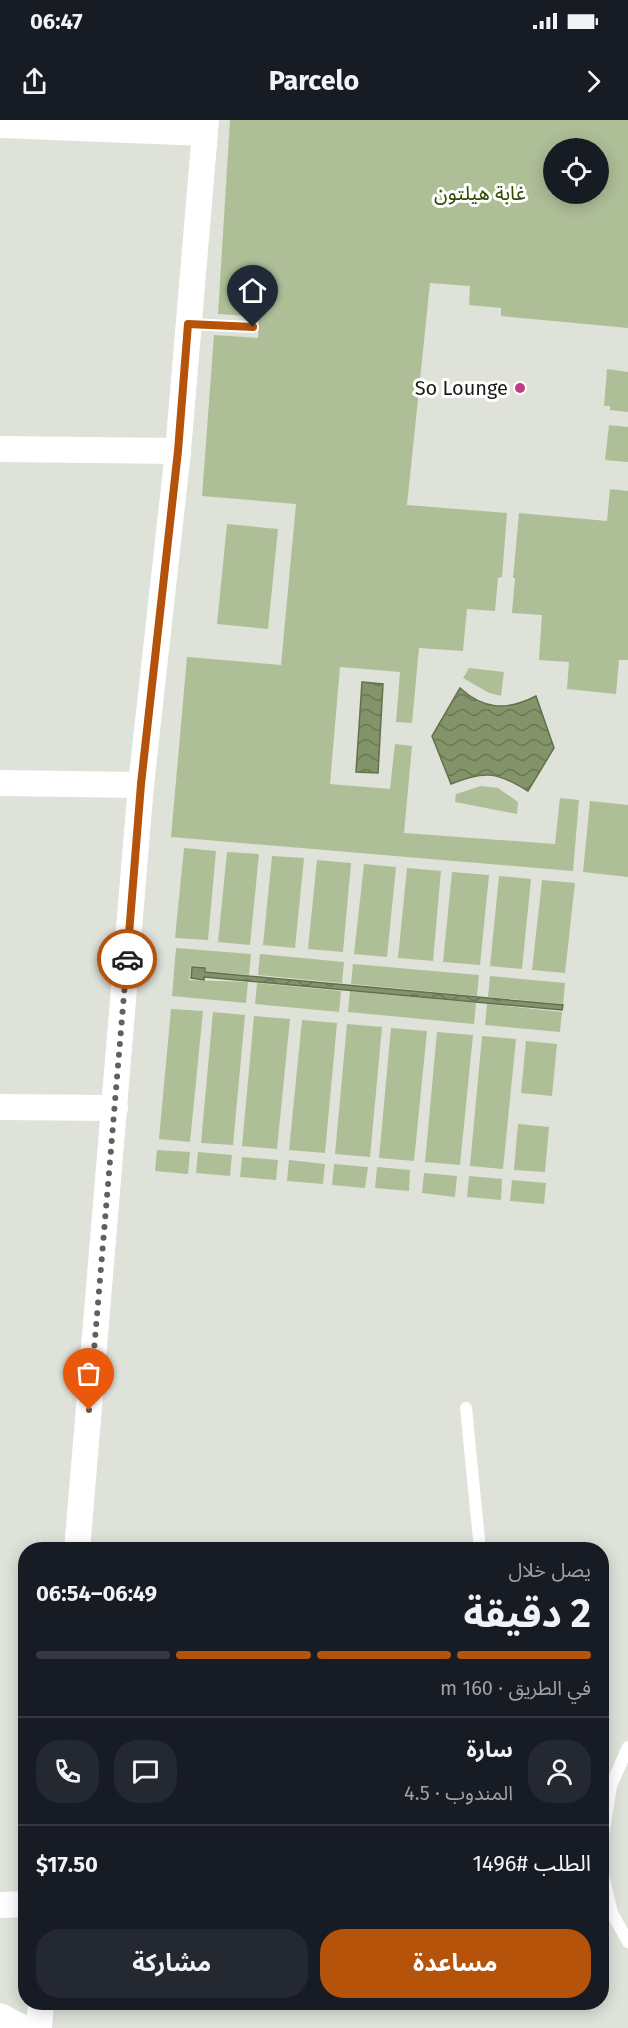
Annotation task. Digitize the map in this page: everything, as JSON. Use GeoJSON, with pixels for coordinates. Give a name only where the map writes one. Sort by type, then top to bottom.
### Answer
{"type":"FeatureCollection","features":[{"type":"Feature","properties":{"kind":"street"},"geometry":{"type":"LineString","coordinates":[[0,125],[205,127],[178,451],[141,784],[78,1542]]}},
{"type":"Feature","properties":{"kind":"street"},"geometry":{"type":"LineString","coordinates":[[0,449],[178,451]]}},
{"type":"Feature","properties":{"kind":"street"},"geometry":{"type":"LineString","coordinates":[[0,783],[141,784]]}},
{"type":"Feature","properties":{"kind":"street"},"geometry":{"type":"LineString","coordinates":[[0,1107],[115,1108]]}},
{"type":"Feature","properties":{"kind":"street"},"geometry":{"type":"LineString","coordinates":[[0,1905],[18,1904]]}},
{"type":"Feature","properties":{"kind":"street"},"geometry":{"type":"LineString","coordinates":[[39,2028],[40,2010]]}},
{"type":"Feature","properties":{"kind":"street"},"geometry":{"type":"LineString","coordinates":[[0,2016],[23,2028]]}},
{"type":"Feature","properties":{"kind":"lane"},"geometry":{"type":"LineString","coordinates":[[188,324],[253,327]]}},
{"type":"Feature","properties":{"kind":"lane"},"geometry":{"type":"LineString","coordinates":[[466,1408],[479,1542]]}},
{"type":"Feature","properties":{"kind":"lane"},"geometry":{"type":"LineString","coordinates":[[609,1783],[628,1748]]}},
{"type":"Feature","properties":{"kind":"lane"},"geometry":{"type":"LineString","coordinates":[[609,1900],[612,1913],[628,1942]]}},
{"type":"Feature","properties":{"kind":"green space","name":"غابة هيلتون"},"geometry":{"type":"Polygon","coordinates":[[[230,120],[628,120],[628,328],[501,316],[501,308],[469,305],[470,286],[430,283],[407,505],[507,513],[502,577],[498,578],[495,611],[467,609],[463,651],[419,648],[412,723],[396,722],[400,672],[340,667],[330,784],[390,789],[395,744],[412,746],[404,833],[555,844],[560,798],[579,800],[573,871],[171,837],[187,657],[281,665],[296,504],[202,496],[214,335],[258,338],[259,317],[218,314],[230,120]]]}},
{"type":"Feature","properties":{"kind":"green space"},"geometry":{"type":"Polygon","coordinates":[[[607,369],[628,372],[628,412],[610,410],[610,406],[604,406],[607,369]]]}},
{"type":"Feature","properties":{"kind":"green space"},"geometry":{"type":"Polygon","coordinates":[[[609,425],[628,427],[628,462],[605,460],[609,425]]]}},
{"type":"Feature","properties":{"kind":"green space"},"geometry":{"type":"Polygon","coordinates":[[[610,489],[628,491],[628,660],[619,660],[616,694],[567,689],[569,662],[539,660],[542,615],[512,613],[519,513],[607,521],[610,489]]]}},
{"type":"Feature","properties":{"kind":"green space"},"geometry":{"type":"Polygon","coordinates":[[[227,524],[278,529],[268,629],[217,624],[227,524]]]}},
{"type":"Feature","properties":{"kind":"green space"},"geometry":{"type":"Polygon","coordinates":[[[469,668],[504,672],[501,696],[489,693],[463,678],[469,668]]]}},
{"type":"Feature","properties":{"kind":"green space"},"geometry":{"type":"Polygon","coordinates":[[[481,786],[498,788],[518,802],[517,814],[455,802],[456,794],[481,786]]]}},
{"type":"Feature","properties":{"kind":"green space"},"geometry":{"type":"Polygon","coordinates":[[[590,801],[628,805],[628,877],[583,872],[590,801]]]}},
{"type":"Feature","properties":{"kind":"green space"},"geometry":{"type":"Polygon","coordinates":[[[184,848],[216,851],[208,940],[175,938],[184,848]]]}},
{"type":"Feature","properties":{"kind":"green space"},"geometry":{"type":"Polygon","coordinates":[[[227,852],[259,854],[250,945],[218,942],[227,852]]]}},
{"type":"Feature","properties":{"kind":"green space"},"geometry":{"type":"Polygon","coordinates":[[[272,856],[304,858],[295,948],[263,945],[272,856]]]}},
{"type":"Feature","properties":{"kind":"green space"},"geometry":{"type":"Polygon","coordinates":[[[317,860],[351,863],[343,952],[308,949],[317,860]]]}},
{"type":"Feature","properties":{"kind":"green space"},"geometry":{"type":"Polygon","coordinates":[[[364,864],[396,867],[387,957],[354,954],[364,864]]]}},
{"type":"Feature","properties":{"kind":"green space"},"geometry":{"type":"Polygon","coordinates":[[[407,868],[441,871],[433,961],[398,958],[407,868]]]}},
{"type":"Feature","properties":{"kind":"green space"},"geometry":{"type":"Polygon","coordinates":[[[452,872],[489,875],[480,965],[443,962],[452,872]]]}},
{"type":"Feature","properties":{"kind":"green space"},"geometry":{"type":"Polygon","coordinates":[[[499,876],[531,879],[522,969],[490,966],[499,876]]]}},
{"type":"Feature","properties":{"kind":"green space"},"geometry":{"type":"Polygon","coordinates":[[[542,880],[575,883],[565,973],[532,970],[542,880]]]}},
{"type":"Feature","properties":{"kind":"green space"},"geometry":{"type":"Polygon","coordinates":[[[176,948],[251,954],[249,975],[206,971],[206,967],[191,966],[189,980],[248,982],[246,1003],[172,996],[176,948]]]}},
{"type":"Feature","properties":{"kind":"green space"},"geometry":{"type":"Polygon","coordinates":[[[260,954],[344,962],[342,983],[258,975],[260,954]]]}},
{"type":"Feature","properties":{"kind":"green space"},"geometry":{"type":"Polygon","coordinates":[[[353,964],[479,975],[477,996],[351,984],[353,964]]]}},
{"type":"Feature","properties":{"kind":"green space"},"geometry":{"type":"Polygon","coordinates":[[[490,976],[565,983],[563,1004],[488,997],[490,976]]]}},
{"type":"Feature","properties":{"kind":"green space"},"geometry":{"type":"Polygon","coordinates":[[[257,983],[341,991],[339,1012],[255,1004],[257,983]]]}},
{"type":"Feature","properties":{"kind":"green space"},"geometry":{"type":"Polygon","coordinates":[[[350,991],[476,1003],[474,1024],[348,1012],[350,991]]]}},
{"type":"Feature","properties":{"kind":"green space"},"geometry":{"type":"Polygon","coordinates":[[[487,1004],[562,1012],[560,1032],[485,1025],[487,1004]]]}},
{"type":"Feature","properties":{"kind":"green space"},"geometry":{"type":"Polygon","coordinates":[[[171,1009],[203,1011],[190,1142],[159,1139],[171,1009]]]}},
{"type":"Feature","properties":{"kind":"green space"},"geometry":{"type":"Polygon","coordinates":[[[213,1012],[245,1015],[233,1145],[201,1143],[213,1012]]]}},
{"type":"Feature","properties":{"kind":"green space"},"geometry":{"type":"Polygon","coordinates":[[[254,1016],[290,1019],[277,1149],[242,1146],[254,1016]]]}},
{"type":"Feature","properties":{"kind":"green space"},"geometry":{"type":"Polygon","coordinates":[[[302,1020],[337,1023],[325,1153],[289,1150],[302,1020]]]}},
{"type":"Feature","properties":{"kind":"green space"},"geometry":{"type":"Polygon","coordinates":[[[347,1024],[382,1027],[370,1157],[335,1154],[347,1024]]]}},
{"type":"Feature","properties":{"kind":"green space"},"geometry":{"type":"Polygon","coordinates":[[[391,1028],[427,1031],[414,1161],[379,1158],[391,1028]]]}},
{"type":"Feature","properties":{"kind":"green space"},"geometry":{"type":"Polygon","coordinates":[[[437,1032],[473,1035],[460,1165],[425,1162],[437,1032]]]}},
{"type":"Feature","properties":{"kind":"green space"},"geometry":{"type":"Polygon","coordinates":[[[482,1036],[516,1039],[503,1169],[470,1166],[482,1036]]]}},
{"type":"Feature","properties":{"kind":"green space"},"geometry":{"type":"Polygon","coordinates":[[[526,1041],[557,1044],[552,1096],[521,1093],[526,1041]]]}},
{"type":"Feature","properties":{"kind":"green space"},"geometry":{"type":"Polygon","coordinates":[[[518,1124],[549,1127],[545,1172],[514,1170],[518,1124]]]}},
{"type":"Feature","properties":{"kind":"green space"},"geometry":{"type":"Polygon","coordinates":[[[157,1150],[190,1152],[188,1174],[155,1171],[157,1150]]]}},
{"type":"Feature","properties":{"kind":"green space"},"geometry":{"type":"Polygon","coordinates":[[[198,1152],[232,1155],[230,1176],[196,1173],[198,1152]]]}},
{"type":"Feature","properties":{"kind":"green space"},"geometry":{"type":"Polygon","coordinates":[[[242,1157],[278,1160],[276,1180],[240,1177],[242,1157]]]}},
{"type":"Feature","properties":{"kind":"green space"},"geometry":{"type":"Polygon","coordinates":[[[289,1160],[325,1164],[323,1184],[287,1181],[289,1160]]]}},
{"type":"Feature","properties":{"kind":"green space"},"geometry":{"type":"Polygon","coordinates":[[[334,1164],[368,1167],[365,1188],[332,1185],[334,1164]]]}},
{"type":"Feature","properties":{"kind":"green space"},"geometry":{"type":"Polygon","coordinates":[[[377,1167],[410,1170],[409,1191],[375,1188],[377,1167]]]}},
{"type":"Feature","properties":{"kind":"green space"},"geometry":{"type":"Polygon","coordinates":[[[424,1173],[457,1176],[455,1197],[422,1193],[424,1173]]]}},
{"type":"Feature","properties":{"kind":"green space"},"geometry":{"type":"Polygon","coordinates":[[[469,1176],[502,1179],[501,1200],[467,1197],[469,1176]]]}},
{"type":"Feature","properties":{"kind":"green space"},"geometry":{"type":"Polygon","coordinates":[[[512,1180],[546,1183],[544,1204],[510,1201],[512,1180]]]}},
{"type":"Feature","properties":{"kind":"water"},"geometry":{"type":"Polygon","coordinates":[[[362,682],[383,684],[378,773],[356,772],[362,682]]]}},
{"type":"Feature","properties":{"kind":"water"},"geometry":{"type":"Polygon","coordinates":[[[460,688],[478,701],[496,706],[515,704],[536,696],[554,748],[528,791],[508,780],[491,775],[473,777],[451,784],[432,736],[460,688]]]}},
{"type":"Feature","properties":{"kind":"water"},"geometry":{"type":"Polygon","coordinates":[[[192,967],[205,968],[205,972],[563,1005],[562,1010],[204,977],[204,980],[191,978],[192,967]]]}},
{"type":"Feature","properties":{"kind":"way so far"},"geometry":{"type":"LineString","coordinates":[[89,1410],[127,959]]}},
{"type":"Feature","properties":{"kind":"place","name":"So Lounge"},"geometry":{"type":"Point","coordinates":[520,388]}},
{"type":"Feature","properties":{"kind":"route"},"geometry":{"type":"LineString","coordinates":[[127,959],[141,784],[178,451],[188,324],[253,327]]}}]}
